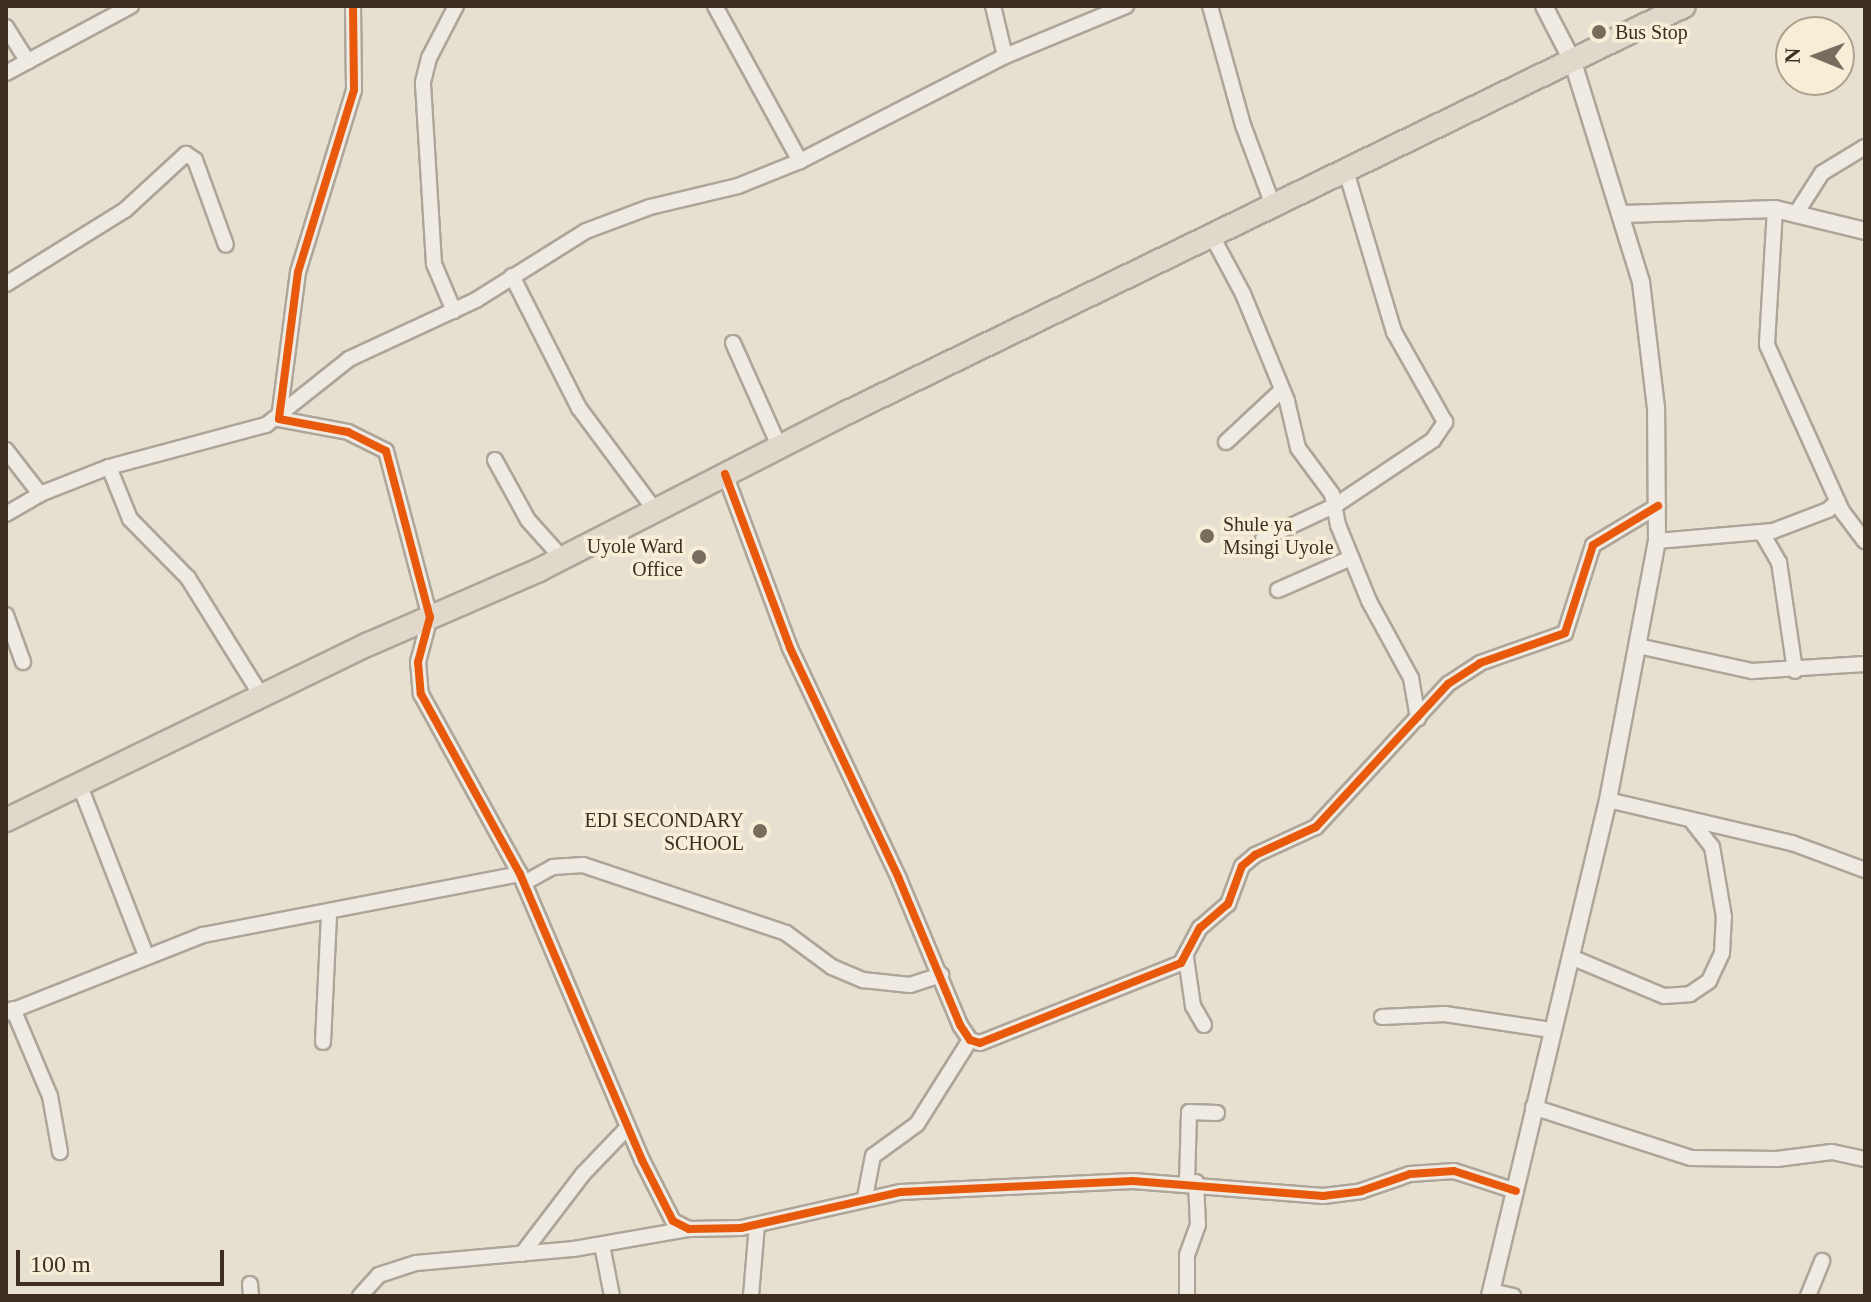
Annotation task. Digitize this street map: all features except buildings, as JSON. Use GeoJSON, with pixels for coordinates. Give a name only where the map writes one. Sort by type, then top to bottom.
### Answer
{"type":"FeatureCollection","features":[{"type":"Feature","properties":{"kind":"highway"},"geometry":{"type":"LineString","coordinates":[[6,820],[430,617],[562,558],[779,446],[1213,238],[1684,6]]}},
{"type":"Feature","properties":{"kind":"street"},"geometry":{"type":"LineString","coordinates":[[6,73],[131,6]]}},
{"type":"Feature","properties":{"kind":"street"},"geometry":{"type":"LineString","coordinates":[[279,419],[298,272],[354,90],[353,6]]}},
{"type":"Feature","properties":{"kind":"street"},"geometry":{"type":"LineString","coordinates":[[454,311],[434,264],[423,82],[429,58],[456,6]]}},
{"type":"Feature","properties":{"kind":"street"},"geometry":{"type":"LineString","coordinates":[[715,6],[800,161]]}},
{"type":"Feature","properties":{"kind":"street"},"geometry":{"type":"LineString","coordinates":[[993,6],[1005,56]]}},
{"type":"Feature","properties":{"kind":"street"},"geometry":{"type":"LineString","coordinates":[[279,419],[336,366],[454,311],[606,222],[738,186],[800,161],[1005,56],[1126,6]]}},
{"type":"Feature","properties":{"kind":"street"},"geometry":{"type":"LineString","coordinates":[[1210,6],[1243,125],[1274,208]]}},
{"type":"Feature","properties":{"kind":"street"},"geometry":{"type":"LineString","coordinates":[[1513,1296],[1491,1294],[1551,1030],[1608,800],[1657,541],[1658,506],[1649,337],[1623,214],[1573,62],[1544,6]]}},
{"type":"Feature","properties":{"kind":"street"},"geometry":{"type":"LineString","coordinates":[[6,27],[28,62]]}},
{"type":"Feature","properties":{"kind":"street"},"geometry":{"type":"LineString","coordinates":[[1797,212],[1822,173],[1865,147]]}},
{"type":"Feature","properties":{"kind":"street"},"geometry":{"type":"LineString","coordinates":[[6,284],[125,210],[186,154],[201,173],[226,245]]}},
{"type":"Feature","properties":{"kind":"street"},"geometry":{"type":"LineString","coordinates":[[1263,539],[1336,505],[1433,440],[1445,422],[1394,332],[1346,171]]}},
{"type":"Feature","properties":{"kind":"street"},"geometry":{"type":"LineString","coordinates":[[1623,214],[1775,209],[1865,231]]}},
{"type":"Feature","properties":{"kind":"street"},"geometry":{"type":"LineString","coordinates":[[1775,209],[1767,345],[1838,501],[1865,541]]}},
{"type":"Feature","properties":{"kind":"street"},"geometry":{"type":"LineString","coordinates":[[1213,238],[1243,294],[1282,390],[1298,448],[1336,505],[1351,558],[1411,678],[1418,718]]}},
{"type":"Feature","properties":{"kind":"street"},"geometry":{"type":"LineString","coordinates":[[512,276],[597,439],[654,509]]}},
{"type":"Feature","properties":{"kind":"street"},"geometry":{"type":"LineString","coordinates":[[733,343],[779,446]]}},
{"type":"Feature","properties":{"kind":"street"},"geometry":{"type":"LineString","coordinates":[[1226,442],[1282,390]]}},
{"type":"Feature","properties":{"kind":"street"},"geometry":{"type":"LineString","coordinates":[[6,514],[40,494],[109,467],[279,419],[348,432],[385,448],[430,617],[418,662],[421,694],[522,878],[669,1216],[689,1229]]}},
{"type":"Feature","properties":{"kind":"street"},"geometry":{"type":"LineString","coordinates":[[6,450],[40,494]]}},
{"type":"Feature","properties":{"kind":"street"},"geometry":{"type":"LineString","coordinates":[[495,460],[528,520],[562,558]]}},
{"type":"Feature","properties":{"kind":"street"},"geometry":{"type":"LineString","coordinates":[[109,467],[130,519],[188,578],[262,697]]}},
{"type":"Feature","properties":{"kind":"street"},"geometry":{"type":"LineString","coordinates":[[725,474],[786,638],[970,1040]]}},
{"type":"Feature","properties":{"kind":"street"},"geometry":{"type":"LineString","coordinates":[[1657,541],[1762,533],[1828,510],[1838,501]]}},
{"type":"Feature","properties":{"kind":"street"},"geometry":{"type":"LineString","coordinates":[[970,1040],[992,1041],[1050,1011],[1172,969],[1186,958],[1200,928],[1228,904],[1242,866],[1255,855],[1316,827],[1418,718],[1438,692],[1480,663],[1565,633],[1574,620],[1593,545],[1658,506]]}},
{"type":"Feature","properties":{"kind":"street"},"geometry":{"type":"LineString","coordinates":[[1762,533],[1779,562],[1795,671]]}},
{"type":"Feature","properties":{"kind":"street"},"geometry":{"type":"LineString","coordinates":[[1278,590],[1351,558]]}},
{"type":"Feature","properties":{"kind":"street"},"geometry":{"type":"LineString","coordinates":[[6,615],[23,662]]}},
{"type":"Feature","properties":{"kind":"street"},"geometry":{"type":"LineString","coordinates":[[1638,646],[1736,670],[1795,671],[1865,664]]}},
{"type":"Feature","properties":{"kind":"street"},"geometry":{"type":"LineString","coordinates":[[80,786],[146,955]]}},
{"type":"Feature","properties":{"kind":"street"},"geometry":{"type":"LineString","coordinates":[[1608,800],[1792,843],[1865,870]]}},
{"type":"Feature","properties":{"kind":"street"},"geometry":{"type":"LineString","coordinates":[[1571,957],[1664,996],[1690,994],[1709,981],[1722,953],[1724,917],[1712,847],[1691,820]]}},
{"type":"Feature","properties":{"kind":"street"},"geometry":{"type":"LineString","coordinates":[[60,1152],[50,1096],[9,1011],[146,955],[227,929],[329,915],[522,878],[553,867],[583,865],[786,933],[832,967],[863,980],[910,985],[941,975]]}},
{"type":"Feature","properties":{"kind":"street"},"geometry":{"type":"LineString","coordinates":[[323,1042],[329,915]]}},
{"type":"Feature","properties":{"kind":"street"},"geometry":{"type":"LineString","coordinates":[[1186,958],[1193,1006],[1204,1025]]}},
{"type":"Feature","properties":{"kind":"street"},"geometry":{"type":"LineString","coordinates":[[1382,1017],[1445,1014],[1551,1030]]}},
{"type":"Feature","properties":{"kind":"street"},"geometry":{"type":"LineString","coordinates":[[865,1197],[873,1156],[917,1124],[970,1040]]}},
{"type":"Feature","properties":{"kind":"street"},"geometry":{"type":"LineString","coordinates":[[1533,1107],[1691,1158],[1777,1159],[1832,1152],[1865,1159]]}},
{"type":"Feature","properties":{"kind":"street"},"geometry":{"type":"LineString","coordinates":[[1187,1296],[1188,1249],[1198,1225],[1192,1182],[1189,1112],[1217,1113]]}},
{"type":"Feature","properties":{"kind":"street"},"geometry":{"type":"LineString","coordinates":[[522,1254],[583,1174],[628,1127]]}},
{"type":"Feature","properties":{"kind":"street"},"geometry":{"type":"LineString","coordinates":[[360,1296],[379,1275],[416,1263],[602,1245],[689,1229],[757,1225],[865,1197],[1192,1182],[1323,1196],[1361,1191],[1410,1174],[1454,1171],[1516,1191]]}},
{"type":"Feature","properties":{"kind":"street"},"geometry":{"type":"LineString","coordinates":[[751,1296],[757,1225]]}},
{"type":"Feature","properties":{"kind":"street"},"geometry":{"type":"LineString","coordinates":[[602,1245],[612,1296]]}},
{"type":"Feature","properties":{"kind":"street"},"geometry":{"type":"LineString","coordinates":[[1808,1296],[1822,1261]]}},
{"type":"Feature","properties":{"kind":"cycle path"},"geometry":{"type":"LineString","coordinates":[[353,6],[354,90],[298,272],[279,419],[348,432],[386,451],[430,617],[418,662],[421,694],[520,874],[642,1160],[673,1221],[689,1229],[741,1228],[901,1192],[1133,1181],[1323,1196],[1361,1191],[1410,1174],[1454,1171],[1516,1191]]}},
{"type":"Feature","properties":{"kind":"cycle path"},"geometry":{"type":"LineString","coordinates":[[725,474],[790,648],[899,879],[960,1025],[970,1040],[980,1043],[1181,963],[1200,928],[1228,904],[1242,866],[1255,855],[1316,827],[1448,684],[1480,663],[1565,633],[1593,545],[1658,506]]}},
{"type":"Feature","properties":{"kind":"place","name":"Bus Stop"},"geometry":{"type":"Point","coordinates":[1599,32]}},
{"type":"Feature","properties":{"kind":"place","name":"Shule ya Msingi Uyole"},"geometry":{"type":"Point","coordinates":[1207,536]}},
{"type":"Feature","properties":{"kind":"place","name":"Uyole Ward Office"},"geometry":{"type":"Point","coordinates":[699,557]}},
{"type":"Feature","properties":{"kind":"place","name":"EDI SECONDARY SCHOOL"},"geometry":{"type":"Point","coordinates":[760,831]}}]}
